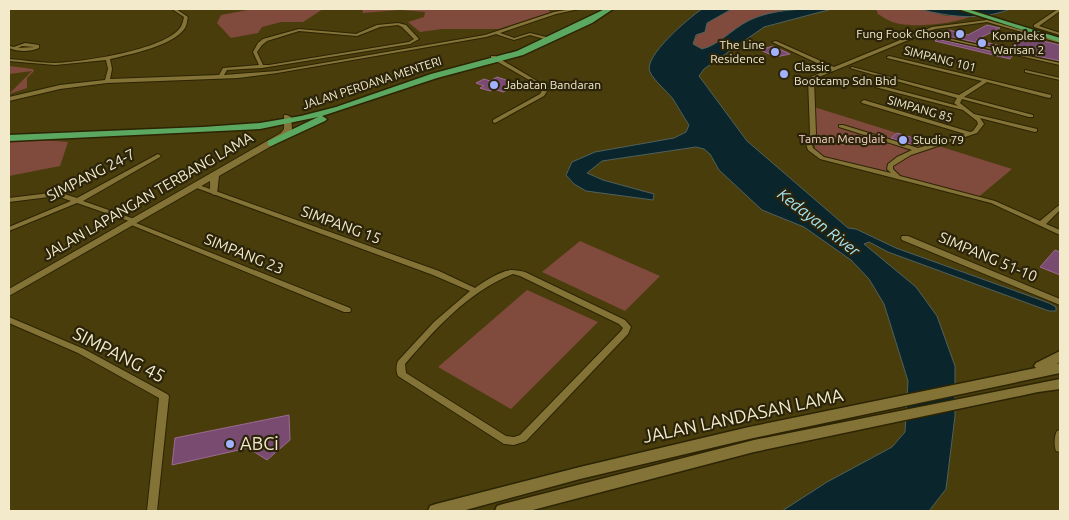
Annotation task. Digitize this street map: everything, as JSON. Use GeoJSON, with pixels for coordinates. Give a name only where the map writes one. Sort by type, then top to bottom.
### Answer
{"type":"FeatureCollection","features":[{"type":"Feature","properties":{"kind":"main road","name":"JALAN PERDANA MENTERI"},"geometry":{"type":"LineString","coordinates":[[9,133],[255,122],[324,113],[425,78],[483,63],[584,20],[603,9]]}},
{"type":"Feature","properties":{"kind":"main road","name":"JALAN PERDANA MENTERI"},"geometry":{"type":"LineString","coordinates":[[9,138],[260,126],[336,105],[424,74],[512,56],[610,9]]}},
{"type":"Feature","properties":{"kind":"main road"},"geometry":{"type":"LineString","coordinates":[[961,9],[1060,38]]}},
{"type":"Feature","properties":{"kind":"main road"},"geometry":{"type":"LineString","coordinates":[[971,9],[1009,23]]}},
{"type":"Feature","properties":{"kind":"main road"},"geometry":{"type":"LineString","coordinates":[[483,63],[507,64],[506,61],[512,56]]}},
{"type":"Feature","properties":{"kind":"main road"},"geometry":{"type":"LineString","coordinates":[[271,144],[370,98]]}},
{"type":"Feature","properties":{"kind":"main road"},"geometry":{"type":"LineString","coordinates":[[260,126],[274,127],[277,130],[271,144]]}},
{"type":"Feature","properties":{"kind":"main road"},"geometry":{"type":"LineString","coordinates":[[1021,375],[1060,356]]}},
{"type":"Feature","properties":{"kind":"main road","name":"JALAN LANDASAN LAMA"},"geometry":{"type":"LineString","coordinates":[[997,388],[1021,375],[1060,368]]}},
{"type":"Feature","properties":{"kind":"main road","name":"JALAN LANDASAN LAMA"},"geometry":{"type":"LineString","coordinates":[[503,511],[855,419],[997,388],[1038,387],[1060,384]]}},
{"type":"Feature","properties":{"kind":"main road"},"geometry":{"type":"LineString","coordinates":[[1038,387],[1060,390]]}},
{"type":"Feature","properties":{"kind":"main road","name":"JALAN LANDASAN LAMA"},"geometry":{"type":"LineString","coordinates":[[436,511],[598,469],[749,434],[855,419]]}},
{"type":"Feature","properties":{"kind":"street"},"geometry":{"type":"LineString","coordinates":[[9,60],[53,64],[108,59],[148,48],[183,29],[186,20],[184,15],[174,9]]}},
{"type":"Feature","properties":{"kind":"street"},"geometry":{"type":"LineString","coordinates":[[558,9],[564,11]]}},
{"type":"Feature","properties":{"kind":"street"},"geometry":{"type":"LineString","coordinates":[[9,99],[60,87],[107,81],[269,73],[496,34],[564,11],[577,9]]}},
{"type":"Feature","properties":{"kind":"street"},"geometry":{"type":"LineString","coordinates":[[1060,9],[1036,26],[1060,38]]}},
{"type":"Feature","properties":{"kind":"street"},"geometry":{"type":"LineString","coordinates":[[1060,38],[990,22],[931,29],[832,68],[811,78],[813,134],[808,141],[810,149],[822,158],[992,202],[1060,233]]}},
{"type":"Feature","properties":{"kind":"street"},"geometry":{"type":"LineString","coordinates":[[221,76],[225,69],[262,67],[364,51],[413,42],[417,39],[404,26],[398,24],[379,26],[357,35],[299,30],[271,38],[260,44],[256,52],[262,67]]}},
{"type":"Feature","properties":{"kind":"street"},"geometry":{"type":"LineString","coordinates":[[496,34],[511,39],[530,34],[544,38]]}},
{"type":"Feature","properties":{"kind":"street"},"geometry":{"type":"LineString","coordinates":[[936,36],[1060,64]]}},
{"type":"Feature","properties":{"kind":"street"},"geometry":{"type":"LineString","coordinates":[[774,42],[832,68]]}},
{"type":"Feature","properties":{"kind":"street"},"geometry":{"type":"LineString","coordinates":[[364,51],[368,56]]}},
{"type":"Feature","properties":{"kind":"street","name":"SIMPANG 101"},"geometry":{"type":"LineString","coordinates":[[889,57],[1049,96]]}},
{"type":"Feature","properties":{"kind":"street"},"geometry":{"type":"LineString","coordinates":[[495,121],[542,95],[546,88],[496,58]]}},
{"type":"Feature","properties":{"kind":"street"},"geometry":{"type":"LineString","coordinates":[[107,81],[110,69],[108,59]]}},
{"type":"Feature","properties":{"kind":"street"},"geometry":{"type":"LineString","coordinates":[[852,68],[1031,116]]}},
{"type":"Feature","properties":{"kind":"street"},"geometry":{"type":"LineString","coordinates":[[1027,71],[1060,79]]}},
{"type":"Feature","properties":{"kind":"street"},"geometry":{"type":"LineString","coordinates":[[964,110],[957,103],[960,97],[986,81]]}},
{"type":"Feature","properties":{"kind":"street"},"geometry":{"type":"LineString","coordinates":[[878,86],[964,110],[981,124],[971,134],[918,150],[900,158],[890,165],[892,172],[898,177]]}},
{"type":"Feature","properties":{"kind":"street","name":"SIMPANG 85"},"geometry":{"type":"LineString","coordinates":[[864,102],[971,134]]}},
{"type":"Feature","properties":{"kind":"street"},"geometry":{"type":"LineString","coordinates":[[971,114],[1035,130]]}},
{"type":"Feature","properties":{"kind":"street","name":"JALAN LAPANGAN TERBANG LAMA"},"geometry":{"type":"LineString","coordinates":[[9,293],[271,144],[284,135],[288,129],[288,119]]}},
{"type":"Feature","properties":{"kind":"street"},"geometry":{"type":"LineString","coordinates":[[841,126],[918,150]]}},
{"type":"Feature","properties":{"kind":"street","name":"SIMPANG 24-7"},"geometry":{"type":"LineString","coordinates":[[9,229],[79,200],[158,156]]}},
{"type":"Feature","properties":{"kind":"street"},"geometry":{"type":"LineString","coordinates":[[214,192],[215,175]]}},
{"type":"Feature","properties":{"kind":"street","name":"SIMPANG 15"},"geometry":{"type":"LineString","coordinates":[[196,186],[436,273],[476,291]]}},
{"type":"Feature","properties":{"kind":"street","name":"SIMPANG 23"},"geometry":{"type":"LineString","coordinates":[[9,200],[58,194],[79,200],[347,310]]}},
{"type":"Feature","properties":{"kind":"street"},"geometry":{"type":"LineString","coordinates":[[1041,224],[1060,208]]}},
{"type":"Feature","properties":{"kind":"street","name":"SIMPANG 51-10"},"geometry":{"type":"LineString","coordinates":[[906,238],[1060,302]]}},
{"type":"Feature","properties":{"kind":"street"},"geometry":{"type":"LineString","coordinates":[[512,272],[522,274],[622,322],[627,327],[625,332],[523,438],[514,442],[504,440],[401,374],[401,362],[425,336],[476,291],[512,272]]}},
{"type":"Feature","properties":{"kind":"street","name":"SIMPANG 45"},"geometry":{"type":"LineString","coordinates":[[9,320],[80,351],[164,396],[152,511]]}},
{"type":"Feature","properties":{"kind":"street"},"geometry":{"type":"LineString","coordinates":[[1060,434],[1060,448]]}},
{"type":"Feature","properties":{"kind":"green space"},"geometry":{"type":"Polygon","coordinates":[[[253,9],[323,9],[303,22],[281,22],[262,27],[258,33],[231,38],[217,23],[221,15],[253,9]]]}},
{"type":"Feature","properties":{"kind":"green space"},"geometry":{"type":"Polygon","coordinates":[[[362,9],[546,9],[551,12],[499,29],[442,29],[420,32],[408,22],[424,17],[425,12],[400,10],[363,13],[362,9]]]}},
{"type":"Feature","properties":{"kind":"green space"},"geometry":{"type":"Polygon","coordinates":[[[729,9],[792,9],[749,20],[711,47],[702,49],[693,44],[703,28],[729,9]]]}},
{"type":"Feature","properties":{"kind":"green space"},"geometry":{"type":"Polygon","coordinates":[[[876,9],[919,9],[947,16],[971,16],[945,23],[912,25],[891,22],[878,14],[876,9]]]}},
{"type":"Feature","properties":{"kind":"green space"},"geometry":{"type":"Polygon","coordinates":[[[9,66],[33,69],[34,71],[27,78],[27,88],[9,94],[32,71],[9,74],[9,66]]]}},
{"type":"Feature","properties":{"kind":"green space","name":"Taman Menglait"},"geometry":{"type":"Polygon","coordinates":[[[814,107],[1012,169],[976,199],[815,156],[814,107]]]}},
{"type":"Feature","properties":{"kind":"green space"},"geometry":{"type":"Polygon","coordinates":[[[33,139],[68,142],[60,166],[9,176],[9,141],[33,139]]]}},
{"type":"Feature","properties":{"kind":"green space"},"geometry":{"type":"Polygon","coordinates":[[[580,241],[660,276],[625,311],[542,272],[580,241]]]}},
{"type":"Feature","properties":{"kind":"green space"},"geometry":{"type":"Polygon","coordinates":[[[527,290],[598,322],[511,409],[438,367],[527,290]]]}},
{"type":"Feature","properties":{"kind":"water","name":"Kedayan River"},"geometry":{"type":"Polygon","coordinates":[[[702,9],[732,9],[707,23],[705,32],[696,35],[693,44],[702,49],[714,44],[742,24],[758,17],[779,11],[832,9],[764,27],[704,69],[699,76],[747,141],[848,228],[856,229],[896,248],[1056,307],[1056,311],[1049,311],[888,252],[869,242],[864,244],[916,287],[937,316],[955,366],[955,416],[946,489],[929,511],[782,511],[827,482],[892,447],[905,432],[908,381],[884,304],[869,279],[851,260],[804,227],[762,210],[719,170],[710,154],[704,149],[696,147],[602,161],[587,173],[603,180],[654,194],[653,200],[586,191],[574,184],[566,175],[572,162],[595,152],[674,138],[686,132],[689,125],[673,99],[652,76],[649,65],[653,57],[669,38],[702,9]]]}},
{"type":"Feature","properties":{"kind":"water"},"geometry":{"type":"Polygon","coordinates":[[[919,9],[1010,9],[988,15],[953,16],[919,9]]]}},
{"type":"Feature","properties":{"kind":"building"},"geometry":{"type":"Polygon","coordinates":[[[987,25],[1000,28],[976,40],[1009,48],[1026,37],[1060,45],[1060,61],[943,35],[949,30],[968,35],[987,25]]]}},
{"type":"Feature","properties":{"kind":"building"},"geometry":{"type":"Polygon","coordinates":[[[937,39],[1012,56],[1010,59],[935,41],[937,39]]]}},
{"type":"Feature","properties":{"kind":"building","name":"The Line Residence"},"geometry":{"type":"Polygon","coordinates":[[[773,46],[790,54],[776,57],[760,50],[773,46]]]}},
{"type":"Feature","properties":{"kind":"building","name":"Jabatan Bandaran"},"geometry":{"type":"Polygon","coordinates":[[[497,77],[512,82],[505,86],[511,88],[503,92],[494,89],[490,91],[480,88],[484,86],[476,83],[484,79],[490,81],[497,77]]]}},
{"type":"Feature","properties":{"kind":"building","name":"Studio 79"},"geometry":{"type":"Polygon","coordinates":[[[897,133],[917,139],[911,144],[891,138],[897,133]]]}},
{"type":"Feature","properties":{"kind":"building"},"geometry":{"type":"Polygon","coordinates":[[[1055,250],[1060,252],[1060,275],[1040,267],[1055,250]]]}},
{"type":"Feature","properties":{"kind":"building","name":"ABCi"},"geometry":{"type":"Polygon","coordinates":[[[289,415],[290,440],[267,460],[248,448],[172,465],[175,438],[289,415]]]}},
{"type":"Feature","properties":{"kind":"place","name":"Fung Fook Choon"},"geometry":{"type":"Point","coordinates":[960,34]}},
{"type":"Feature","properties":{"kind":"place","name":"Kompleks Warisan 2"},"geometry":{"type":"Point","coordinates":[982,43]}},
{"type":"Feature","properties":{"kind":"place","name":"The Line Residence"},"geometry":{"type":"Point","coordinates":[775,52]}},
{"type":"Feature","properties":{"kind":"place","name":"Classic Bootcamp Sdn Bhd"},"geometry":{"type":"Point","coordinates":[784,74]}},
{"type":"Feature","properties":{"kind":"place","name":"Jabatan Bandaran"},"geometry":{"type":"Point","coordinates":[494,85]}},
{"type":"Feature","properties":{"kind":"place","name":"Studio 79"},"geometry":{"type":"Point","coordinates":[903,140]}},
{"type":"Feature","properties":{"kind":"place","name":"ABCi"},"geometry":{"type":"Point","coordinates":[230,444]}}]}
